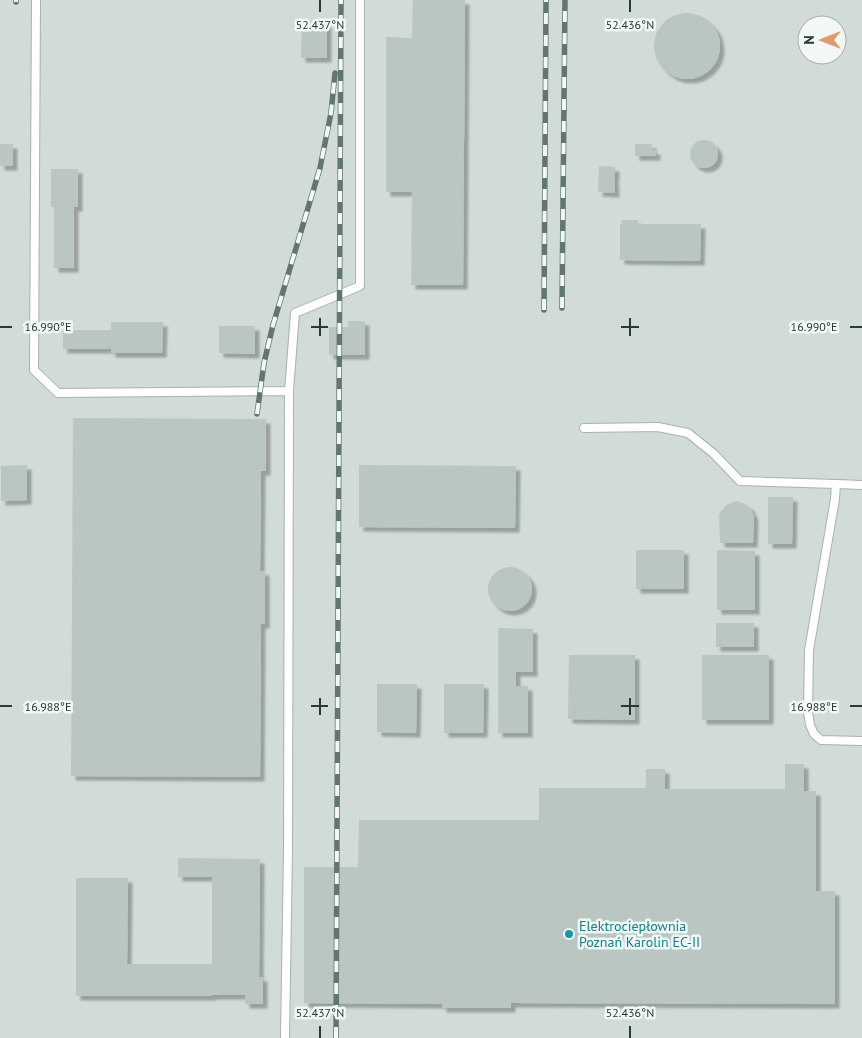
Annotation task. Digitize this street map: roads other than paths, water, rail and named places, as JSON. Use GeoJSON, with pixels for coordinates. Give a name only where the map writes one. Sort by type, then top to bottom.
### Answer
{"type":"FeatureCollection","features":[{"type":"Feature","properties":{"kind":"lane"},"geometry":{"type":"LineString","coordinates":[[36,0],[34,370],[58,393],[289,391]]}},
{"type":"Feature","properties":{"kind":"lane"},"geometry":{"type":"LineString","coordinates":[[285,1038],[288,850],[289,391],[295,313],[360,286],[360,0]]}},
{"type":"Feature","properties":{"kind":"lane"},"geometry":{"type":"LineString","coordinates":[[584,428],[658,427],[688,433],[714,454],[740,481],[862,485]]}},
{"type":"Feature","properties":{"kind":"lane"},"geometry":{"type":"LineString","coordinates":[[836,484],[809,650],[808,712],[814,734],[821,740],[862,741]]}},
{"type":"Feature","properties":{"kind":"railway"},"geometry":{"type":"LineString","coordinates":[[336,1038],[341,0]]}},
{"type":"Feature","properties":{"kind":"railway"},"geometry":{"type":"LineString","coordinates":[[544,310],[546,0]]}},
{"type":"Feature","properties":{"kind":"railway"},"geometry":{"type":"LineString","coordinates":[[562,308],[565,0]]}},
{"type":"Feature","properties":{"kind":"railway"},"geometry":{"type":"LineString","coordinates":[[257,414],[264,363],[273,325],[320,168],[331,113],[335,73]]}},
{"type":"Feature","properties":{"kind":"place","name":"Elektrociepłownia Poznań Karolin EC-II"},"geometry":{"type":"Point","coordinates":[569,934]}}]}
